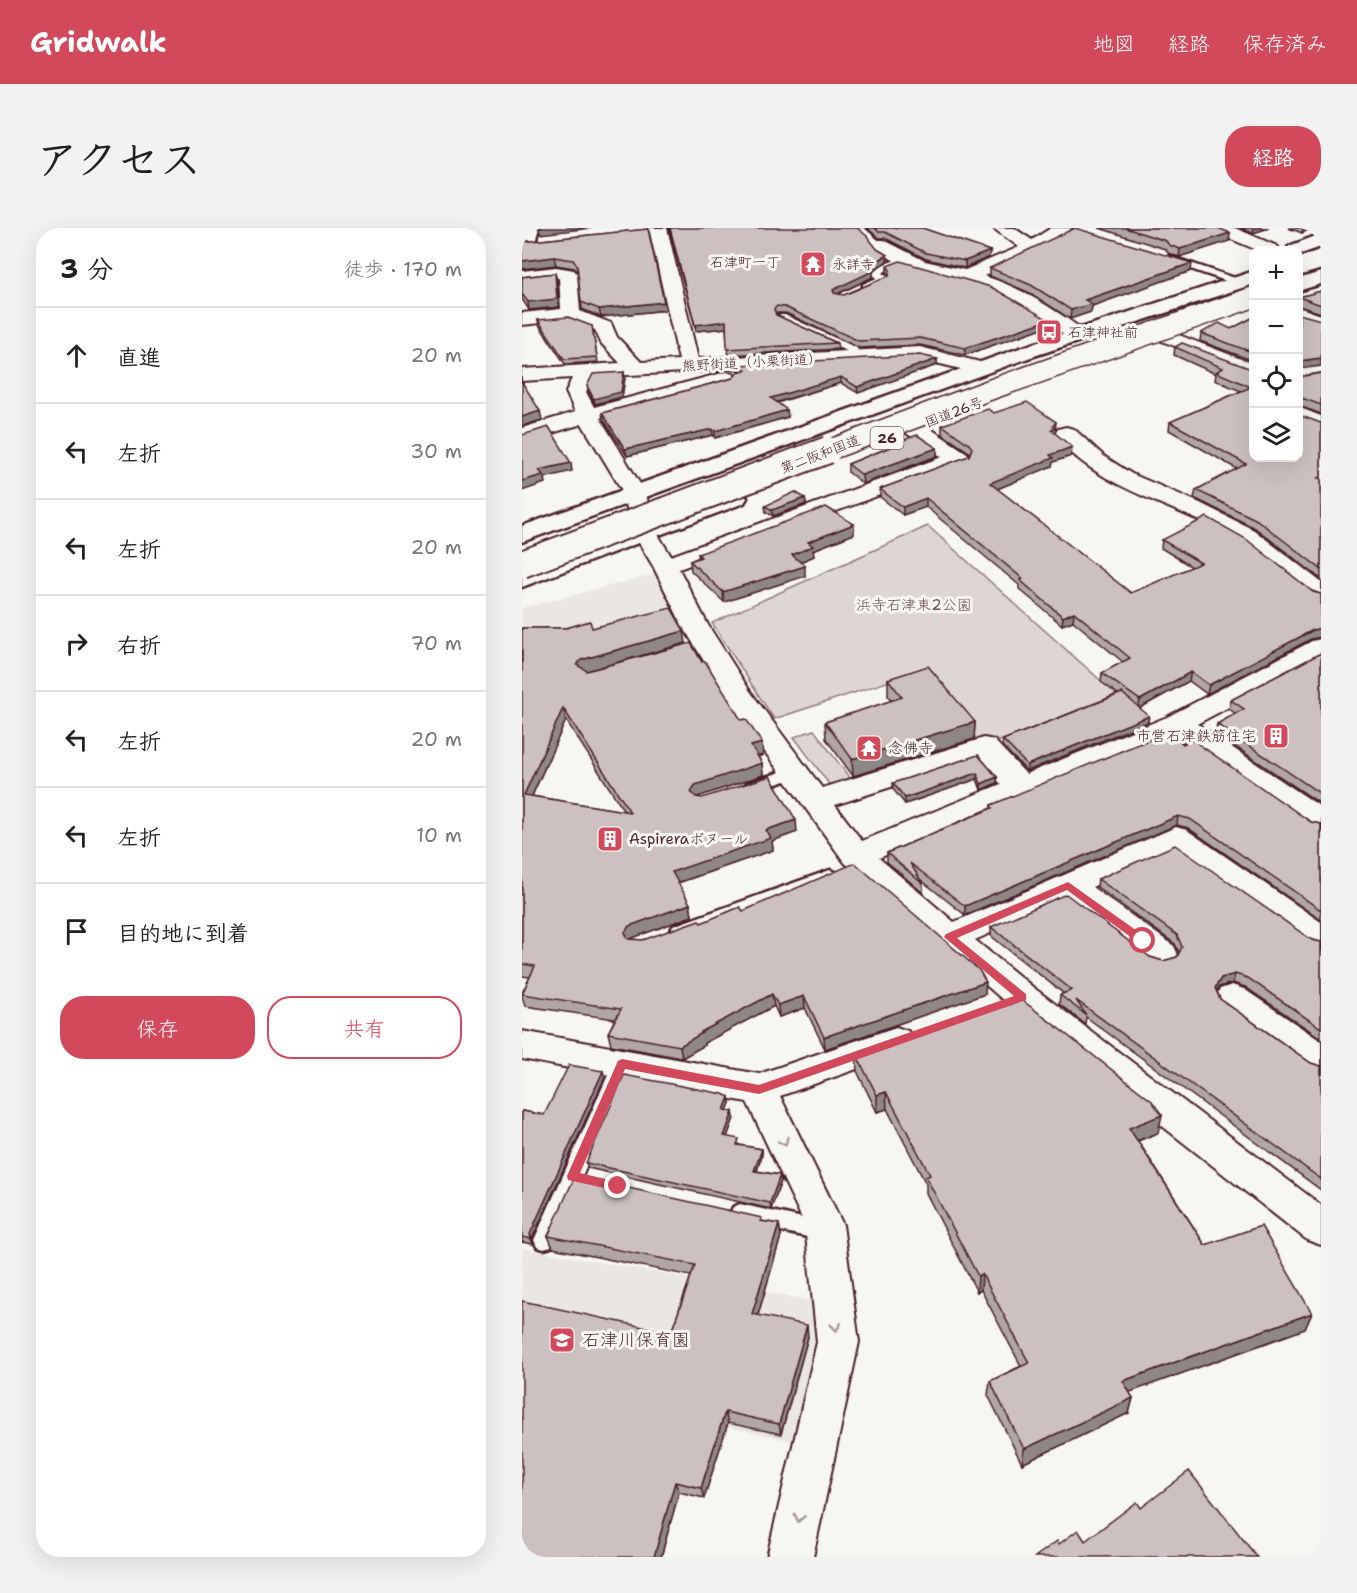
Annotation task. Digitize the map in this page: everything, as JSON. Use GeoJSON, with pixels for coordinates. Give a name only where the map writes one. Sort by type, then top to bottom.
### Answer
{"type":"FeatureCollection","features":[{"type":"Feature","properties":{"kind":"highway"},"geometry":{"type":"LineString","coordinates":[[1303,247],[1321,240]]}},
{"type":"Feature","properties":{"kind":"highway"},"geometry":{"type":"LineString","coordinates":[[1303,262],[1321,257]]}},
{"type":"Feature","properties":{"kind":"highway"},"geometry":{"type":"LineString","coordinates":[[1303,272],[1321,267]]}},
{"type":"Feature","properties":{"kind":"highway"},"geometry":{"type":"LineString","coordinates":[[1303,286],[1321,280]]}},
{"type":"Feature","properties":{"kind":"highway","name":"26"},"geometry":{"type":"LineString","coordinates":[[522,534],[1078,334],[1246,281]]}},
{"type":"Feature","properties":{"kind":"highway","name":"第二阪和国道"},"geometry":{"type":"LineString","coordinates":[[522,546],[1246,281]]}},
{"type":"Feature","properties":{"kind":"highway","name":"第二阪和国道"},"geometry":{"type":"LineString","coordinates":[[522,564],[992,389],[1249,299]]}},
{"type":"Feature","properties":{"kind":"highway","name":"国道26号"},"geometry":{"type":"LineString","coordinates":[[522,579],[1161,334],[1249,304]]}},
{"type":"Feature","properties":{"kind":"street"},"geometry":{"type":"LineString","coordinates":[[1002,228],[1032,248]]}},
{"type":"Feature","properties":{"kind":"street"},"geometry":{"type":"LineString","coordinates":[[965,277],[1032,248],[1063,228]]}},
{"type":"Feature","properties":{"kind":"street"},"geometry":{"type":"LineString","coordinates":[[1220,228],[1262,246]]}},
{"type":"Feature","properties":{"kind":"street"},"geometry":{"type":"LineString","coordinates":[[655,229],[690,366]]}},
{"type":"Feature","properties":{"kind":"street"},"geometry":{"type":"LineString","coordinates":[[529,238],[554,239]]}},
{"type":"Feature","properties":{"kind":"street"},"geometry":{"type":"LineString","coordinates":[[878,244],[904,260],[921,267],[984,282],[1018,295],[1078,334]]}},
{"type":"Feature","properties":{"kind":"street"},"geometry":{"type":"LineString","coordinates":[[522,277],[556,272],[568,274],[571,314]]}},
{"type":"Feature","properties":{"kind":"street"},"geometry":{"type":"LineString","coordinates":[[522,319],[571,314],[604,327],[608,339],[635,368]]}},
{"type":"Feature","properties":{"kind":"street"},"geometry":{"type":"LineString","coordinates":[[1303,314],[1321,321]]}},
{"type":"Feature","properties":{"kind":"street"},"geometry":{"type":"LineString","coordinates":[[1161,334],[1249,369]]}},
{"type":"Feature","properties":{"kind":"street","name":"熊野街道（小栗街道）"},"geometry":{"type":"LineString","coordinates":[[522,375],[920,354],[981,368]]}},
{"type":"Feature","properties":{"kind":"street"},"geometry":{"type":"LineString","coordinates":[[522,435],[648,397],[754,371],[769,362]]}},
{"type":"Feature","properties":{"kind":"street"},"geometry":{"type":"LineString","coordinates":[[585,370],[576,392],[634,492],[645,533],[665,566],[695,625],[702,646],[861,859],[1022,997],[1321,1228]]}},
{"type":"Feature","properties":{"kind":"street"},"geometry":{"type":"LineString","coordinates":[[1303,415],[1321,425]]}},
{"type":"Feature","properties":{"kind":"street"},"geometry":{"type":"LineString","coordinates":[[665,566],[959,458],[914,428]]}},
{"type":"Feature","properties":{"kind":"street"},"geometry":{"type":"LineString","coordinates":[[1066,434],[1097,462],[1124,479],[1192,508],[1246,535],[1321,594]]}},
{"type":"Feature","properties":{"kind":"street"},"geometry":{"type":"LineString","coordinates":[[861,859],[1021,787],[1177,723],[1321,647]]}},
{"type":"Feature","properties":{"kind":"street"},"geometry":{"type":"LineString","coordinates":[[1177,723],[1321,822]]}},
{"type":"Feature","properties":{"kind":"street"},"geometry":{"type":"LineString","coordinates":[[816,800],[984,747],[1021,787]]}},
{"type":"Feature","properties":{"kind":"street"},"geometry":{"type":"LineString","coordinates":[[950,937],[1176,838],[1321,938]]}},
{"type":"Feature","properties":{"kind":"street"},"geometry":{"type":"LineString","coordinates":[[1068,886],[1162,955]]}},
{"type":"Feature","properties":{"kind":"street"},"geometry":{"type":"LineString","coordinates":[[989,1008],[1022,997]]}},
{"type":"Feature","properties":{"kind":"street"},"geometry":{"type":"LineString","coordinates":[[1232,998],[1321,1060]]}},
{"type":"Feature","properties":{"kind":"street"},"geometry":{"type":"LineString","coordinates":[[522,1045],[759,1089],[924,1032]]}},
{"type":"Feature","properties":{"kind":"street"},"geometry":{"type":"LineString","coordinates":[[759,1089],[825,1232],[838,1342],[790,1557]]}},
{"type":"Feature","properties":{"kind":"lane"},"geometry":{"type":"LineString","coordinates":[[858,228],[878,244]]}},
{"type":"Feature","properties":{"kind":"lane"},"geometry":{"type":"LineString","coordinates":[[1158,255],[1246,281]]}},
{"type":"Feature","properties":{"kind":"lane"},"geometry":{"type":"LineString","coordinates":[[858,289],[885,278],[877,274],[885,267],[904,260]]}},
{"type":"Feature","properties":{"kind":"lane"},"geometry":{"type":"LineString","coordinates":[[781,317],[854,350],[856,357]]}},
{"type":"Feature","properties":{"kind":"lane"},"geometry":{"type":"LineString","coordinates":[[734,793],[796,772]]}},
{"type":"Feature","properties":{"kind":"lane"},"geometry":{"type":"LineString","coordinates":[[660,937],[861,859]]}},
{"type":"Feature","properties":{"kind":"lane"},"geometry":{"type":"LineString","coordinates":[[544,1240],[622,1064]]}},
{"type":"Feature","properties":{"kind":"lane"},"geometry":{"type":"LineString","coordinates":[[572,1176],[595,1181]]}},
{"type":"Feature","properties":{"kind":"lane"},"geometry":{"type":"LineString","coordinates":[[722,1209],[825,1232]]}},
{"type":"Feature","properties":{"kind":"shaded area"},"geometry":{"type":"Polygon","coordinates":[[[657,574],[674,617],[522,673],[522,608],[657,574]]]}},
{"type":"Feature","properties":{"kind":"shaded area"},"geometry":{"type":"Polygon","coordinates":[[[522,1248],[815,1301],[813,1361],[793,1441],[522,1384],[522,1248]]]}},
{"type":"Feature","properties":{"kind":"green space","name":"浜寺石津東2公園"},"geometry":{"type":"Polygon","coordinates":[[[928,526],[1118,696],[984,747],[917,672],[774,719],[712,623],[928,526]]]}},
{"type":"Feature","properties":{"kind":"green space"},"geometry":{"type":"Polygon","coordinates":[[[814,730],[852,781],[832,788],[794,737],[814,730]]]}},
{"type":"Feature","properties":{"kind":"building"},"geometry":{"type":"Polygon","coordinates":[[[670,228],[857,228],[877,249],[887,255],[870,266],[873,271],[833,290],[834,293],[844,295],[889,276],[890,270],[887,266],[900,261],[991,287],[1049,320],[965,348],[920,338],[859,341],[785,307],[777,306],[774,309],[776,315],[837,343],[727,349],[726,321],[695,325],[670,228]]]}},
{"type":"Feature","properties":{"kind":"building"},"geometry":{"type":"Polygon","coordinates":[[[875,228],[922,228],[990,251],[965,261],[926,253],[885,232],[879,232],[875,228]]]}},
{"type":"Feature","properties":{"kind":"building"},"geometry":{"type":"Polygon","coordinates":[[[1075,228],[1192,263],[1085,300],[1092,304],[1071,310],[1031,285],[990,268],[1075,228]]]}},
{"type":"Feature","properties":{"kind":"building"},"geometry":{"type":"Polygon","coordinates":[[[1125,228],[1218,228],[1230,233],[1180,249],[1169,245],[1166,241],[1125,228]]]}},
{"type":"Feature","properties":{"kind":"building"},"geometry":{"type":"Polygon","coordinates":[[[648,229],[664,302],[599,309],[581,302],[577,265],[573,260],[554,257],[522,261],[522,242],[648,229]]]}},
{"type":"Feature","properties":{"kind":"building"},"geometry":{"type":"Polygon","coordinates":[[[555,273],[557,299],[528,302],[522,294],[522,277],[555,273]]]}},
{"type":"Feature","properties":{"kind":"building"},"geometry":{"type":"Polygon","coordinates":[[[1321,291],[1321,305],[1303,298],[1303,296],[1321,291]]]}},
{"type":"Feature","properties":{"kind":"building"},"geometry":{"type":"Polygon","coordinates":[[[1303,315],[1321,320],[1321,358],[1303,360],[1303,315]]]}},
{"type":"Feature","properties":{"kind":"building"},"geometry":{"type":"Polygon","coordinates":[[[568,317],[592,326],[597,357],[564,359],[538,320],[568,317]]]}},
{"type":"Feature","properties":{"kind":"building"},"geometry":{"type":"Polygon","coordinates":[[[1249,320],[1249,351],[1201,333],[1219,323],[1231,329],[1249,320]]]}},
{"type":"Feature","properties":{"kind":"building"},"geometry":{"type":"Polygon","coordinates":[[[1182,343],[1249,368],[1249,386],[1216,372],[1223,368],[1175,347],[1182,343]]]}},
{"type":"Feature","properties":{"kind":"building"},"geometry":{"type":"Polygon","coordinates":[[[920,355],[937,359],[857,387],[841,377],[771,398],[787,410],[715,431],[712,429],[625,449],[602,413],[733,378],[738,372],[746,370],[741,365],[920,355]]]}},
{"type":"Feature","properties":{"kind":"building"},"geometry":{"type":"Polygon","coordinates":[[[624,372],[621,392],[594,399],[587,386],[593,374],[624,372]]]}},
{"type":"Feature","properties":{"kind":"building"},"geometry":{"type":"Polygon","coordinates":[[[1321,373],[1321,405],[1303,398],[1303,376],[1321,373]]]}},
{"type":"Feature","properties":{"kind":"building"},"geometry":{"type":"Polygon","coordinates":[[[522,382],[540,411],[522,417],[522,382]]]}},
{"type":"Feature","properties":{"kind":"building"},"geometry":{"type":"Polygon","coordinates":[[[1249,388],[1249,462],[1303,462],[1303,416],[1321,423],[1321,477],[1318,478],[1321,479],[1321,569],[1257,520],[1196,490],[1246,464],[1170,422],[1249,388]]]}},
{"type":"Feature","properties":{"kind":"building"},"geometry":{"type":"Polygon","coordinates":[[[1027,402],[1056,422],[1053,426],[1055,428],[1051,430],[1072,447],[1050,455],[1053,458],[990,483],[1131,593],[1201,563],[1162,540],[1207,517],[1246,539],[1313,592],[1321,594],[1321,628],[1313,630],[1209,685],[1191,672],[1140,700],[1102,673],[1130,658],[1074,612],[1063,617],[1020,580],[1023,579],[926,498],[903,507],[880,489],[969,456],[972,448],[969,444],[942,425],[988,409],[994,413],[1027,402]]]}},
{"type":"Feature","properties":{"kind":"building"},"geometry":{"type":"Polygon","coordinates":[[[549,427],[571,463],[539,470],[543,475],[522,481],[522,435],[549,427]]]}},
{"type":"Feature","properties":{"kind":"building"},"geometry":{"type":"Polygon","coordinates":[[[917,435],[937,448],[862,475],[848,464],[893,446],[890,445],[917,435]]]}},
{"type":"Feature","properties":{"kind":"building"},"geometry":{"type":"Polygon","coordinates":[[[795,492],[805,498],[772,510],[765,506],[795,492]]]}},
{"type":"Feature","properties":{"kind":"building"},"geometry":{"type":"Polygon","coordinates":[[[826,507],[854,524],[808,542],[813,546],[792,555],[805,566],[723,592],[690,561],[701,557],[698,554],[826,507]]]}},
{"type":"Feature","properties":{"kind":"building"},"geometry":{"type":"Polygon","coordinates":[[[671,608],[684,631],[581,660],[577,665],[587,671],[691,643],[702,662],[705,661],[741,720],[746,719],[762,743],[751,746],[762,763],[695,785],[691,792],[696,797],[702,798],[770,776],[796,820],[766,830],[771,838],[672,872],[690,904],[629,926],[625,932],[628,939],[643,940],[699,920],[701,923],[740,907],[743,911],[855,863],[979,970],[986,982],[824,1037],[804,996],[778,1005],[772,994],[701,1032],[680,1046],[608,1033],[621,1009],[522,994],[535,966],[522,964],[522,628],[566,628],[590,621],[592,628],[671,608]],[[563,708],[524,795],[630,812],[563,708]]]}},
{"type":"Feature","properties":{"kind":"building","name":"市営石津鉄筋住宅"},"geometry":{"type":"Polygon","coordinates":[[[1321,653],[1321,794],[1217,724],[1244,709],[1231,700],[1321,653]]]}},
{"type":"Feature","properties":{"kind":"building"},"geometry":{"type":"Polygon","coordinates":[[[928,666],[975,722],[852,759],[825,722],[902,697],[888,679],[928,666]]]}},
{"type":"Feature","properties":{"kind":"building"},"geometry":{"type":"Polygon","coordinates":[[[1122,693],[1149,716],[1027,765],[1003,740],[1122,693]]]}},
{"type":"Feature","properties":{"kind":"building"},"geometry":{"type":"Polygon","coordinates":[[[1170,731],[1183,744],[1191,739],[1311,822],[1321,824],[1321,910],[1190,819],[1178,816],[965,906],[910,863],[923,884],[887,853],[992,808],[991,805],[1170,731]]]}},
{"type":"Feature","properties":{"kind":"building"},"geometry":{"type":"Polygon","coordinates":[[[978,755],[997,777],[981,784],[977,773],[905,798],[893,783],[978,755]]]}},
{"type":"Feature","properties":{"kind":"building"},"geometry":{"type":"Polygon","coordinates":[[[1175,845],[1312,940],[1321,942],[1321,1028],[1248,978],[1235,974],[1221,978],[1215,988],[1220,999],[1311,1063],[1321,1066],[1321,1179],[1076,1000],[1086,1015],[1060,995],[1072,990],[991,927],[1066,894],[1150,957],[1163,961],[1177,957],[1182,947],[1177,935],[1098,879],[1175,845]]]}},
{"type":"Feature","properties":{"kind":"building"},"geometry":{"type":"Polygon","coordinates":[[[1022,1000],[1152,1101],[1162,1115],[1129,1128],[1205,1245],[1261,1226],[1312,1313],[1123,1381],[1133,1398],[1024,1449],[990,1381],[1029,1363],[982,1274],[978,1276],[926,1177],[930,1175],[886,1092],[877,1095],[856,1054],[1003,1002],[1005,1006],[1022,1000]]]}},
{"type":"Feature","properties":{"kind":"building"},"geometry":{"type":"Polygon","coordinates":[[[569,1065],[603,1071],[530,1234],[531,1239],[522,1237],[522,1111],[544,1115],[569,1065]]]}},
{"type":"Feature","properties":{"kind":"building"},"geometry":{"type":"Polygon","coordinates":[[[624,1075],[729,1097],[724,1110],[733,1112],[724,1136],[739,1139],[737,1145],[762,1149],[754,1171],[780,1175],[770,1203],[586,1163],[624,1075]]]}},
{"type":"Feature","properties":{"kind":"building"},"geometry":{"type":"Polygon","coordinates":[[[575,1176],[762,1218],[760,1221],[779,1224],[752,1314],[807,1325],[779,1424],[725,1412],[701,1488],[675,1482],[654,1557],[522,1557],[522,1301],[671,1333],[695,1265],[548,1236],[575,1176]]]}},
{"type":"Feature","properties":{"kind":"building"},"geometry":{"type":"Polygon","coordinates":[[[1189,1471],[1257,1557],[1035,1557],[1057,1541],[1059,1544],[1078,1530],[1085,1541],[1137,1502],[1141,1508],[1189,1471]]]}},
{"type":"Feature","properties":{"kind":"place","name":"永詳寺"},"geometry":{"type":"Point","coordinates":[813,264]}},
{"type":"Feature","properties":{"kind":"place","name":"石津神社前"},"geometry":{"type":"Point","coordinates":[1049,332]}},
{"type":"Feature","properties":{"kind":"place","name":"市営石津鉄筋住宅"},"geometry":{"type":"Point","coordinates":[1276,736]}},
{"type":"Feature","properties":{"kind":"place","name":"念佛寺"},"geometry":{"type":"Point","coordinates":[869,748]}},
{"type":"Feature","properties":{"kind":"place","name":"Aspireraボヌール"},"geometry":{"type":"Point","coordinates":[610,839]}},
{"type":"Feature","properties":{"kind":"place","name":"石津川保育園"},"geometry":{"type":"Point","coordinates":[562,1340]}},
{"type":"Feature","properties":{"kind":"district","name":"石津町一丁"},"geometry":{"type":"Point","coordinates":[745,262]}},
{"type":"Feature","properties":{"kind":"route"},"geometry":{"type":"LineString","coordinates":[[618,1186],[572,1176],[622,1064],[759,1089],[1022,997],[950,937],[1068,886],[1143,941]]}}]}
